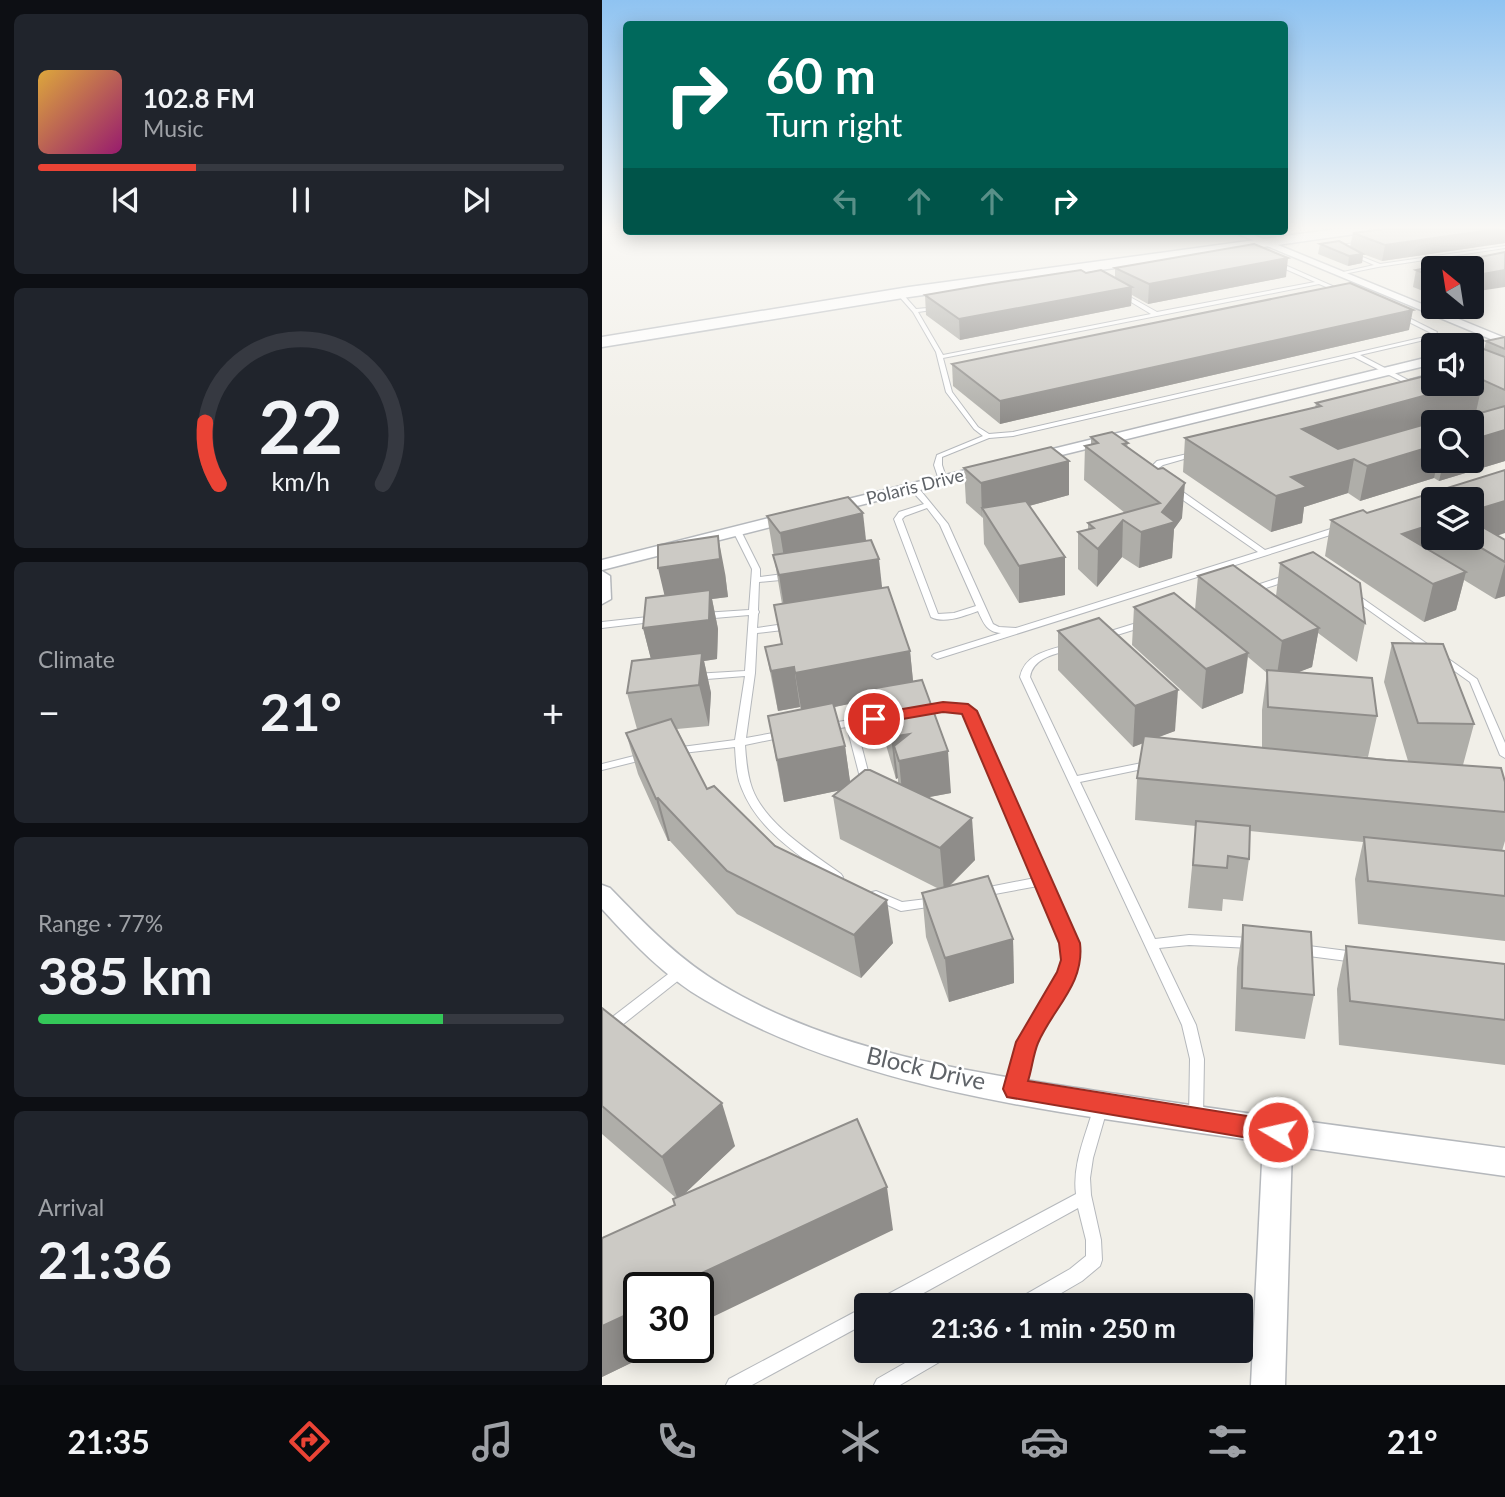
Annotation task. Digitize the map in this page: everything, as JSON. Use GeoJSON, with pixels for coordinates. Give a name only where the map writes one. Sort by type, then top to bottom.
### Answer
{"type":"FeatureCollection","features":[{"type":"Feature","properties":{"kind":"main road"},"geometry":{"type":"LineString","coordinates":[[602,332],[871,294]]}},
{"type":"Feature","properties":{"kind":"main road"},"geometry":{"type":"LineString","coordinates":[[602,342],[875,294]]}},
{"type":"Feature","properties":{"kind":"street"},"geometry":{"type":"LineString","coordinates":[[1388,294],[1505,342]]}},
{"type":"Feature","properties":{"kind":"street"},"geometry":{"type":"LineString","coordinates":[[1484,347],[1505,342]]}},
{"type":"Feature","properties":{"kind":"street","name":"Polaris Drive"},"geometry":{"type":"LineString","coordinates":[[602,575],[737,531],[1421,363]]}},
{"type":"Feature","properties":{"kind":"street"},"geometry":{"type":"LineString","coordinates":[[602,575],[602,599]]}},
{"type":"Feature","properties":{"kind":"street","name":"Block Drive"},"geometry":{"type":"LineString","coordinates":[[602,894],[649,945],[680,972],[793,1034],[910,1070],[1278,1132],[1505,1162]]}},
{"type":"Feature","properties":{"kind":"street"},"geometry":{"type":"LineString","coordinates":[[1268,1385],[1278,1132]]}},
{"type":"Feature","properties":{"kind":"lane"},"geometry":{"type":"LineString","coordinates":[[899,294],[915,311],[940,357],[949,392],[976,428],[988,436]]}},
{"type":"Feature","properties":{"kind":"lane"},"geometry":{"type":"LineString","coordinates":[[1120,294],[1156,314]]}},
{"type":"Feature","properties":{"kind":"lane"},"geometry":{"type":"LineString","coordinates":[[940,357],[1260,294]]}},
{"type":"Feature","properties":{"kind":"lane"},"geometry":{"type":"LineString","coordinates":[[915,311],[940,307]]}},
{"type":"Feature","properties":{"kind":"lane"},"geometry":{"type":"LineString","coordinates":[[943,480],[937,465],[939,457],[988,436],[1013,434],[1355,355],[1431,337],[1434,332],[1396,314]]}},
{"type":"Feature","properties":{"kind":"lane"},"geometry":{"type":"LineString","coordinates":[[1355,355],[1421,389]]}},
{"type":"Feature","properties":{"kind":"lane"},"geometry":{"type":"LineString","coordinates":[[1407,382],[1421,378]]}},
{"type":"Feature","properties":{"kind":"lane"},"geometry":{"type":"LineString","coordinates":[[1200,453],[1160,463],[1152,470],[1263,552]]}},
{"type":"Feature","properties":{"kind":"lane"},"geometry":{"type":"LineString","coordinates":[[913,487],[944,524],[989,626],[997,630],[1017,631]]}},
{"type":"Feature","properties":{"kind":"lane"},"geometry":{"type":"LineString","coordinates":[[929,505],[902,514],[898,519],[935,617],[955,616],[980,608]]}},
{"type":"Feature","properties":{"kind":"lane"},"geometry":{"type":"LineString","coordinates":[[937,656],[1355,524]]}},
{"type":"Feature","properties":{"kind":"lane"},"geometry":{"type":"LineString","coordinates":[[737,531],[756,569],[750,673],[740,742],[741,765],[754,804],[782,836],[830,873],[854,885]]}},
{"type":"Feature","properties":{"kind":"lane"},"geometry":{"type":"LineString","coordinates":[[756,580],[807,573]]}},
{"type":"Feature","properties":{"kind":"lane"},"geometry":{"type":"LineString","coordinates":[[1236,594],[1300,575]]}},
{"type":"Feature","properties":{"kind":"lane"},"geometry":{"type":"LineString","coordinates":[[1340,586],[1474,681],[1505,755]]}},
{"type":"Feature","properties":{"kind":"lane"},"geometry":{"type":"LineString","coordinates":[[688,617],[755,612]]}},
{"type":"Feature","properties":{"kind":"lane"},"geometry":{"type":"LineString","coordinates":[[602,625],[663,619]]}},
{"type":"Feature","properties":{"kind":"lane"},"geometry":{"type":"LineString","coordinates":[[1093,640],[1158,619]]}},
{"type":"Feature","properties":{"kind":"lane"},"geometry":{"type":"LineString","coordinates":[[753,631],[808,623]]}},
{"type":"Feature","properties":{"kind":"lane"},"geometry":{"type":"LineString","coordinates":[[1080,644],[1041,656],[1025,670],[1025,677],[1189,1025],[1197,1059],[1196,1119]]}},
{"type":"Feature","properties":{"kind":"lane"},"geometry":{"type":"LineString","coordinates":[[684,678],[750,673]]}},
{"type":"Feature","properties":{"kind":"lane"},"geometry":{"type":"LineString","coordinates":[[917,711],[955,706],[969,711],[1069,943],[1071,960],[1067,974],[1027,1042],[1015,1089]]}},
{"type":"Feature","properties":{"kind":"lane"},"geometry":{"type":"LineString","coordinates":[[602,767],[671,751],[904,714]]}},
{"type":"Feature","properties":{"kind":"lane"},"geometry":{"type":"LineString","coordinates":[[851,723],[868,790]]}},
{"type":"Feature","properties":{"kind":"lane"},"geometry":{"type":"LineString","coordinates":[[1074,780],[1164,763]]}},
{"type":"Feature","properties":{"kind":"lane"},"geometry":{"type":"LineString","coordinates":[[977,894],[1040,881]]}},
{"type":"Feature","properties":{"kind":"lane"},"geometry":{"type":"LineString","coordinates":[[866,890],[901,907],[951,899]]}},
{"type":"Feature","properties":{"kind":"lane"},"geometry":{"type":"LineString","coordinates":[[1151,944],[1189,940],[1274,946],[1373,960]]}},
{"type":"Feature","properties":{"kind":"lane"},"geometry":{"type":"LineString","coordinates":[[602,1033],[680,972]]}},
{"type":"Feature","properties":{"kind":"lane"},"geometry":{"type":"LineString","coordinates":[[1045,1293],[1076,1275],[1094,1260],[1096,1240],[1081,1182],[1102,1104]]}},
{"type":"Feature","properties":{"kind":"lane"},"geometry":{"type":"LineString","coordinates":[[907,1293],[1083,1198]]}},
{"type":"Feature","properties":{"kind":"lane"},"geometry":{"type":"LineString","coordinates":[[735,1385],[854,1321]]}},
{"type":"Feature","properties":{"kind":"lane"},"geometry":{"type":"LineString","coordinates":[[883,1385],[921,1363]]}},
{"type":"Feature","properties":{"kind":"building"},"geometry":{"type":"Polygon","coordinates":[[[933,294],[1096,294],[959,319],[925,295],[933,294]]]}},
{"type":"Feature","properties":{"kind":"building"},"geometry":{"type":"Polygon","coordinates":[[[1298,294],[1375,294],[1413,310],[1000,401],[952,364],[1298,294]]]}},
{"type":"Feature","properties":{"kind":"building"},"geometry":{"type":"Polygon","coordinates":[[[1505,337],[1505,349],[1486,341],[1505,337]]]}},
{"type":"Feature","properties":{"kind":"building"},"geometry":{"type":"Polygon","coordinates":[[[1484,349],[1505,357],[1505,390],[1484,380],[1484,349]]]}},
{"type":"Feature","properties":{"kind":"building"},"geometry":{"type":"Polygon","coordinates":[[[1421,377],[1421,396],[1423,396],[1302,429],[1338,449],[1421,425],[1421,450],[1367,466],[1354,459],[1291,477],[1307,487],[1276,496],[1185,438],[1321,406],[1316,403],[1421,377]]]}},
{"type":"Feature","properties":{"kind":"building"},"geometry":{"type":"Polygon","coordinates":[[[1505,406],[1505,430],[1484,436],[1484,412],[1505,406]]]}},
{"type":"Feature","properties":{"kind":"building"},"geometry":{"type":"Polygon","coordinates":[[[1112,432],[1128,443],[1123,444],[1158,469],[1163,468],[1185,483],[1162,512],[1175,522],[1141,532],[1123,520],[1098,549],[1078,532],[1094,528],[1088,523],[1160,503],[1085,446],[1098,443],[1091,437],[1112,432]]]}},
{"type":"Feature","properties":{"kind":"building"},"geometry":{"type":"Polygon","coordinates":[[[1051,447],[1069,461],[981,483],[964,468],[1051,447]]]}},
{"type":"Feature","properties":{"kind":"building"},"geometry":{"type":"Polygon","coordinates":[[[1505,470],[1505,501],[1484,507],[1484,487],[1450,487],[1505,470]]]}},
{"type":"Feature","properties":{"kind":"building"},"geometry":{"type":"Polygon","coordinates":[[[1421,496],[1421,528],[1402,534],[1421,545],[1421,550],[1429,550],[1466,572],[1433,584],[1331,520],[1363,510],[1367,513],[1421,496]]]}},
{"type":"Feature","properties":{"kind":"building"},"geometry":{"type":"Polygon","coordinates":[[[848,497],[863,513],[780,533],[767,516],[848,497]]]}},
{"type":"Feature","properties":{"kind":"building"},"geometry":{"type":"Polygon","coordinates":[[[1026,501],[1065,557],[1019,566],[982,508],[1026,501]]]}},
{"type":"Feature","properties":{"kind":"building"},"geometry":{"type":"Polygon","coordinates":[[[1484,528],[1505,540],[1505,562],[1484,550],[1484,528]]]}},
{"type":"Feature","properties":{"kind":"building"},"geometry":{"type":"Polygon","coordinates":[[[718,536],[720,559],[658,568],[658,545],[718,536]]]}},
{"type":"Feature","properties":{"kind":"building"},"geometry":{"type":"Polygon","coordinates":[[[871,540],[879,559],[779,575],[773,555],[871,540]]]}},
{"type":"Feature","properties":{"kind":"building"},"geometry":{"type":"Polygon","coordinates":[[[1313,552],[1360,583],[1365,623],[1280,563],[1313,552]]]}},
{"type":"Feature","properties":{"kind":"building"},"geometry":{"type":"Polygon","coordinates":[[[1233,565],[1319,628],[1282,641],[1198,576],[1233,565]]]}},
{"type":"Feature","properties":{"kind":"building"},"geometry":{"type":"Polygon","coordinates":[[[888,587],[910,651],[795,673],[794,667],[771,671],[765,647],[782,644],[774,605],[888,587]]]}},
{"type":"Feature","properties":{"kind":"building"},"geometry":{"type":"Polygon","coordinates":[[[710,590],[709,620],[643,628],[646,598],[710,590]]]}},
{"type":"Feature","properties":{"kind":"building"},"geometry":{"type":"Polygon","coordinates":[[[1174,593],[1248,653],[1206,669],[1134,607],[1174,593]]]}},
{"type":"Feature","properties":{"kind":"building"},"geometry":{"type":"Polygon","coordinates":[[[1099,618],[1178,690],[1135,706],[1058,631],[1099,618]]]}},
{"type":"Feature","properties":{"kind":"building"},"geometry":{"type":"Polygon","coordinates":[[[1392,643],[1443,644],[1474,724],[1418,723],[1392,643]]]}},
{"type":"Feature","properties":{"kind":"building"},"geometry":{"type":"Polygon","coordinates":[[[702,653],[699,685],[627,693],[632,661],[702,653]]]}},
{"type":"Feature","properties":{"kind":"building"},"geometry":{"type":"Polygon","coordinates":[[[1267,670],[1372,678],[1377,716],[1268,707],[1267,670]]]}},
{"type":"Feature","properties":{"kind":"building"},"geometry":{"type":"Polygon","coordinates":[[[922,680],[948,751],[899,761],[894,746],[909,734],[891,737],[876,688],[922,680]]]}},
{"type":"Feature","properties":{"kind":"building"},"geometry":{"type":"Polygon","coordinates":[[[833,703],[845,746],[777,760],[768,716],[833,703]]]}},
{"type":"Feature","properties":{"kind":"building"},"geometry":{"type":"Polygon","coordinates":[[[671,719],[707,789],[714,786],[775,846],[887,900],[854,935],[727,871],[658,798],[656,799],[626,733],[671,719]]]}},
{"type":"Feature","properties":{"kind":"building"},"geometry":{"type":"Polygon","coordinates":[[[1144,736],[1386,760],[1501,768],[1505,782],[1505,812],[1137,778],[1144,736]]]}},
{"type":"Feature","properties":{"kind":"building"},"geometry":{"type":"Polygon","coordinates":[[[865,770],[972,818],[940,848],[833,796],[865,770]]]}},
{"type":"Feature","properties":{"kind":"building"},"geometry":{"type":"Polygon","coordinates":[[[1196,821],[1250,826],[1249,859],[1228,856],[1227,868],[1193,865],[1196,821]]]}},
{"type":"Feature","properties":{"kind":"building"},"geometry":{"type":"Polygon","coordinates":[[[1364,837],[1505,851],[1505,896],[1368,881],[1364,837]]]}},
{"type":"Feature","properties":{"kind":"building"},"geometry":{"type":"Polygon","coordinates":[[[988,876],[1013,939],[945,958],[922,893],[988,876]]]}},
{"type":"Feature","properties":{"kind":"building"},"geometry":{"type":"Polygon","coordinates":[[[1243,925],[1311,932],[1314,995],[1242,988],[1243,925]]]}},
{"type":"Feature","properties":{"kind":"building"},"geometry":{"type":"Polygon","coordinates":[[[1346,946],[1505,964],[1505,1020],[1350,1001],[1346,946]]]}},
{"type":"Feature","properties":{"kind":"building"},"geometry":{"type":"Polygon","coordinates":[[[602,1008],[722,1103],[662,1157],[602,1106],[602,1008]]]}},
{"type":"Feature","properties":{"kind":"building"},"geometry":{"type":"Polygon","coordinates":[[[857,1119],[887,1187],[704,1272],[623,1272],[623,1316],[602,1326],[602,1238],[675,1205],[673,1199],[857,1119]]]}},
{"type":"Feature","properties":{"kind":"route"},"geometry":{"type":"LineString","coordinates":[[874,719],[943,707],[955,706],[969,711],[1069,943],[1071,960],[1067,974],[1027,1042],[1015,1089],[1278,1132]]}}]}
